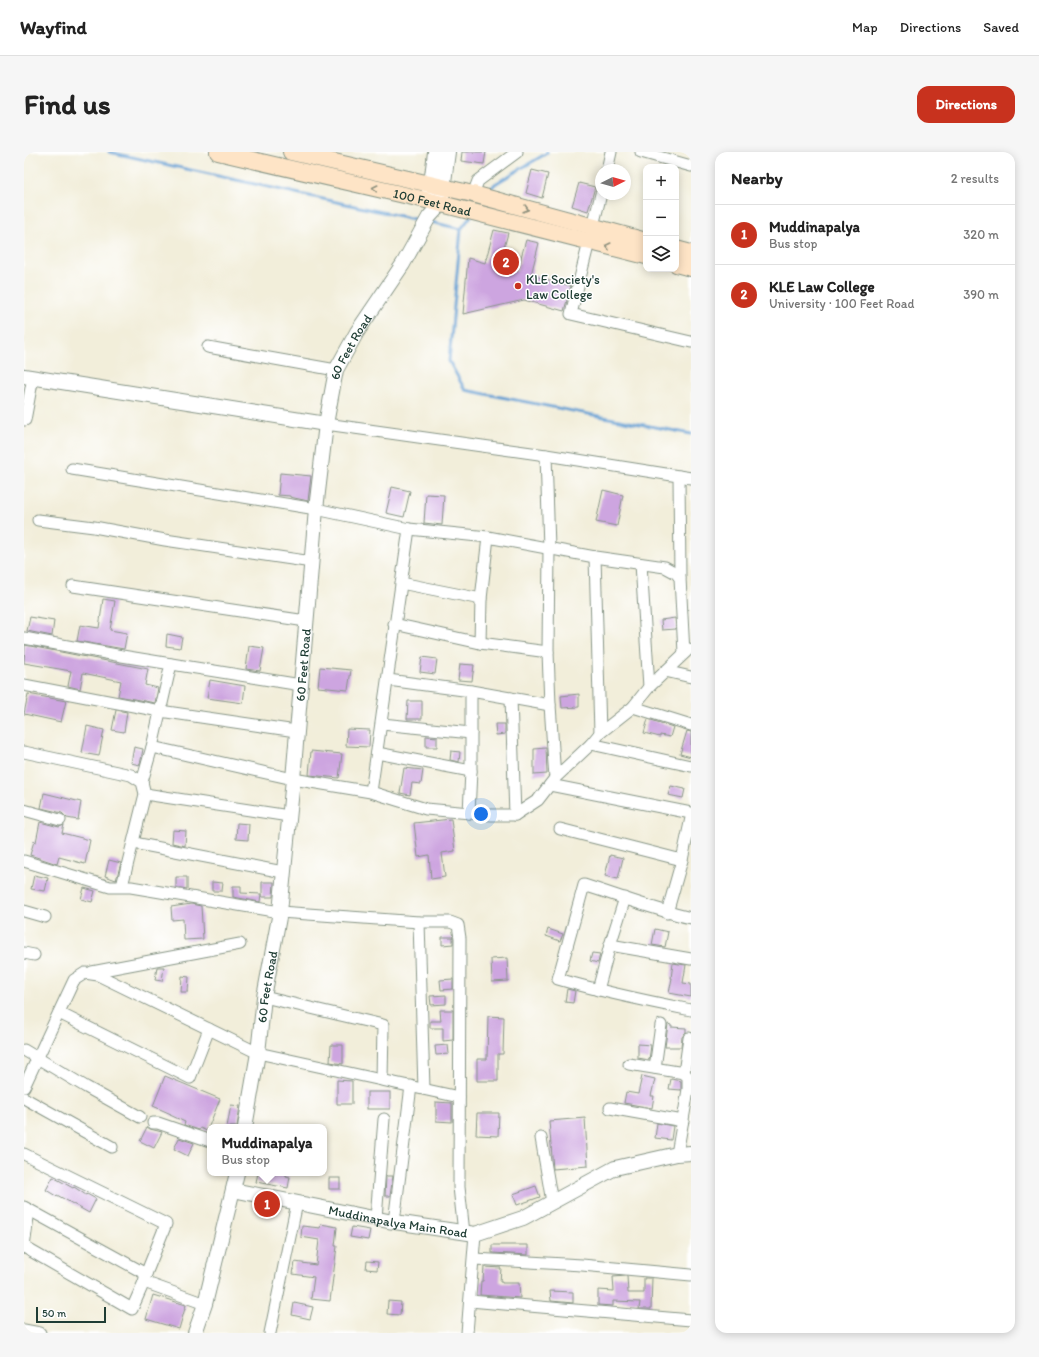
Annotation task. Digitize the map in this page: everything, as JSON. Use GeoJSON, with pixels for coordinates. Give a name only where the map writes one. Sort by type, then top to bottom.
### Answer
{"type":"FeatureCollection","features":[{"type":"Feature","properties":{"kind":"main road","name":"100 Feet Road"},"geometry":{"type":"LineString","coordinates":[[218,152],[473,212],[591,235],[643,241]]}},
{"type":"Feature","properties":{"kind":"main road","name":"100 Feet Road"},"geometry":{"type":"LineString","coordinates":[[291,152],[481,196],[643,255]]}},
{"type":"Feature","properties":{"kind":"main road"},"geometry":{"type":"LineString","coordinates":[[679,250],[691,252]]}},
{"type":"Feature","properties":{"kind":"main road"},"geometry":{"type":"LineString","coordinates":[[679,265],[691,268]]}},
{"type":"Feature","properties":{"kind":"street"},"geometry":{"type":"LineString","coordinates":[[435,152],[437,185]]}},
{"type":"Feature","properties":{"kind":"street"},"geometry":{"type":"LineString","coordinates":[[434,202],[437,185],[448,152]]}},
{"type":"Feature","properties":{"kind":"street"},"geometry":{"type":"LineString","coordinates":[[481,196],[478,181],[517,152]]}},
{"type":"Feature","properties":{"kind":"street"},"geometry":{"type":"LineString","coordinates":[[608,164],[611,152]]}},
{"type":"Feature","properties":{"kind":"street"},"geometry":{"type":"LineString","coordinates":[[641,152],[691,166]]}},
{"type":"Feature","properties":{"kind":"street"},"geometry":{"type":"LineString","coordinates":[[600,200],[571,314],[691,342]]}},
{"type":"Feature","properties":{"kind":"street","name":"60 Feet Road"},"geometry":{"type":"LineString","coordinates":[[246,1124],[258,1053],[264,997],[280,912],[316,509],[326,424],[336,370],[356,332],[403,264],[427,220],[434,202]]}},
{"type":"Feature","properties":{"kind":"street"},"geometry":{"type":"LineString","coordinates":[[208,347],[336,370]]}},
{"type":"Feature","properties":{"kind":"street"},"geometry":{"type":"LineString","coordinates":[[25,420],[28,376],[326,424],[546,455],[691,478]]}},
{"type":"Feature","properties":{"kind":"street"},"geometry":{"type":"LineString","coordinates":[[546,455],[549,548],[548,652],[552,781]]}},
{"type":"Feature","properties":{"kind":"street"},"geometry":{"type":"LineString","coordinates":[[72,470],[316,509],[409,529],[488,537],[595,557],[665,567],[676,573],[680,578]]}},
{"type":"Feature","properties":{"kind":"street"},"geometry":{"type":"LineString","coordinates":[[152,747],[293,779],[371,792],[426,809],[492,815],[515,815],[538,800],[552,781],[591,744],[600,733],[633,707],[649,687],[687,650],[680,578],[679,476]]}},
{"type":"Feature","properties":{"kind":"street"},"geometry":{"type":"LineString","coordinates":[[38,520],[94,527],[165,540],[312,562]]}},
{"type":"Feature","properties":{"kind":"street"},"geometry":{"type":"LineString","coordinates":[[371,792],[382,724],[394,624],[409,529]]}},
{"type":"Feature","properties":{"kind":"street"},"geometry":{"type":"LineString","coordinates":[[480,643],[481,599],[488,537]]}},
{"type":"Feature","properties":{"kind":"street"},"geometry":{"type":"LineString","coordinates":[[595,557],[600,733]]}},
{"type":"Feature","properties":{"kind":"street"},"geometry":{"type":"LineString","coordinates":[[641,564],[649,687]]}},
{"type":"Feature","properties":{"kind":"street"},"geometry":{"type":"LineString","coordinates":[[401,583],[481,599]]}},
{"type":"Feature","properties":{"kind":"street"},"geometry":{"type":"LineString","coordinates":[[73,586],[306,621]]}},
{"type":"Feature","properties":{"kind":"street"},"geometry":{"type":"LineString","coordinates":[[394,624],[480,643],[548,652]]}},
{"type":"Feature","properties":{"kind":"street"},"geometry":{"type":"LineString","coordinates":[[24,638],[301,685]]}},
{"type":"Feature","properties":{"kind":"street"},"geometry":{"type":"LineString","coordinates":[[122,886],[134,843],[145,794],[142,782],[152,747],[171,664]]}},
{"type":"Feature","properties":{"kind":"street"},"geometry":{"type":"LineString","coordinates":[[665,671],[691,677]]}},
{"type":"Feature","properties":{"kind":"street"},"geometry":{"type":"LineString","coordinates":[[388,680],[471,691],[550,705]]}},
{"type":"Feature","properties":{"kind":"street"},"geometry":{"type":"LineString","coordinates":[[24,685],[160,711],[296,731]]}},
{"type":"Feature","properties":{"kind":"street"},"geometry":{"type":"LineString","coordinates":[[469,813],[471,771],[471,691]]}},
{"type":"Feature","properties":{"kind":"street"},"geometry":{"type":"LineString","coordinates":[[511,698],[515,815]]}},
{"type":"Feature","properties":{"kind":"street"},"geometry":{"type":"LineString","coordinates":[[633,707],[691,725]]}},
{"type":"Feature","properties":{"kind":"street"},"geometry":{"type":"LineString","coordinates":[[382,724],[471,733]]}},
{"type":"Feature","properties":{"kind":"street"},"geometry":{"type":"LineString","coordinates":[[591,744],[691,766]]}},
{"type":"Feature","properties":{"kind":"street"},"geometry":{"type":"LineString","coordinates":[[24,752],[131,775],[142,782]]}},
{"type":"Feature","properties":{"kind":"street"},"geometry":{"type":"LineString","coordinates":[[377,753],[471,771]]}},
{"type":"Feature","properties":{"kind":"street"},"geometry":{"type":"LineString","coordinates":[[552,781],[691,813]]}},
{"type":"Feature","properties":{"kind":"street"},"geometry":{"type":"LineString","coordinates":[[145,794],[289,816]]}},
{"type":"Feature","properties":{"kind":"street"},"geometry":{"type":"LineString","coordinates":[[24,810],[60,820]]}},
{"type":"Feature","properties":{"kind":"street"},"geometry":{"type":"LineString","coordinates":[[667,913],[682,860],[691,818]]}},
{"type":"Feature","properties":{"kind":"street"},"geometry":{"type":"LineString","coordinates":[[560,829],[682,860]]}},
{"type":"Feature","properties":{"kind":"street"},"geometry":{"type":"LineString","coordinates":[[134,843],[283,872]]}},
{"type":"Feature","properties":{"kind":"street"},"geometry":{"type":"LineString","coordinates":[[24,861],[110,886],[122,886],[280,912],[419,922],[450,922],[458,926],[460,933],[459,1187],[470,1233],[474,1259],[467,1333]]}},
{"type":"Feature","properties":{"kind":"street"},"geometry":{"type":"LineString","coordinates":[[691,918],[667,913],[584,885],[558,979],[662,1005],[691,1010]]}},
{"type":"Feature","properties":{"kind":"street"},"geometry":{"type":"LineString","coordinates":[[598,990],[625,898]]}},
{"type":"Feature","properties":{"kind":"street"},"geometry":{"type":"LineString","coordinates":[[24,911],[45,917]]}},
{"type":"Feature","properties":{"kind":"street"},"geometry":{"type":"LineString","coordinates":[[419,922],[424,1089]]}},
{"type":"Feature","properties":{"kind":"street"},"geometry":{"type":"LineString","coordinates":[[24,1087],[74,980],[85,973],[240,944]]}},
{"type":"Feature","properties":{"kind":"street"},"geometry":{"type":"LineString","coordinates":[[610,945],[691,959]]}},
{"type":"Feature","properties":{"kind":"street"},"geometry":{"type":"LineString","coordinates":[[85,973],[98,975],[258,1053],[459,1097]]}},
{"type":"Feature","properties":{"kind":"street"},"geometry":{"type":"LineString","coordinates":[[264,997],[383,1025],[382,1080]]}},
{"type":"Feature","properties":{"kind":"street"},"geometry":{"type":"LineString","coordinates":[[59,1013],[190,1078],[209,1029]]}},
{"type":"Feature","properties":{"kind":"street"},"geometry":{"type":"LineString","coordinates":[[654,1068],[660,1024]]}},
{"type":"Feature","properties":{"kind":"street"},"geometry":{"type":"LineString","coordinates":[[684,1073],[689,1038]]}},
{"type":"Feature","properties":{"kind":"street"},"geometry":{"type":"LineString","coordinates":[[24,1050],[140,1117]]}},
{"type":"Feature","properties":{"kind":"street"},"geometry":{"type":"LineString","coordinates":[[629,1064],[684,1073],[688,1077],[688,1089],[677,1154]]}},
{"type":"Feature","properties":{"kind":"street"},"geometry":{"type":"LineString","coordinates":[[394,1222],[411,1086]]}},
{"type":"Feature","properties":{"kind":"street"},"geometry":{"type":"LineString","coordinates":[[24,1098],[112,1147]]}},
{"type":"Feature","properties":{"kind":"street"},"geometry":{"type":"LineString","coordinates":[[610,1108],[683,1121]]}},
{"type":"Feature","properties":{"kind":"street"},"geometry":{"type":"LineString","coordinates":[[376,1218],[384,1119]]}},
{"type":"Feature","properties":{"kind":"street"},"geometry":{"type":"LineString","coordinates":[[152,1123],[158,1123],[207,1140]]}},
{"type":"Feature","properties":{"kind":"street"},"geometry":{"type":"LineString","coordinates":[[541,1138],[552,1202]]}},
{"type":"Feature","properties":{"kind":"street","name":"Muddinapalya Main Road"},"geometry":{"type":"LineString","coordinates":[[233,1190],[394,1222],[470,1233],[523,1218],[615,1168],[691,1152]]}},
{"type":"Feature","properties":{"kind":"street"},"geometry":{"type":"LineString","coordinates":[[24,1154],[166,1224],[145,1278],[132,1309],[24,1247],[27,1209],[145,1278],[205,1304]]}},
{"type":"Feature","properties":{"kind":"street"},"geometry":{"type":"LineString","coordinates":[[195,1333],[205,1304],[236,1176]]}},
{"type":"Feature","properties":{"kind":"street"},"geometry":{"type":"LineString","coordinates":[[270,1333],[297,1203]]}},
{"type":"Feature","properties":{"kind":"street"},"geometry":{"type":"LineString","coordinates":[[474,1259],[582,1265],[691,1275]]}},
{"type":"Feature","properties":{"kind":"street"},"geometry":{"type":"LineString","coordinates":[[470,1301],[691,1320]]}},
{"type":"Feature","properties":{"kind":"street"},"geometry":{"type":"LineString","coordinates":[[24,1330],[40,1333]]}},
{"type":"Feature","properties":{"kind":"building"},"geometry":{"type":"Polygon","coordinates":[[[462,152],[486,152],[484,164],[461,161],[462,152]]]}},
{"type":"Feature","properties":{"kind":"building"},"geometry":{"type":"Polygon","coordinates":[[[532,170],[548,174],[542,198],[526,193],[532,170]]]}},
{"type":"Feature","properties":{"kind":"building"},"geometry":{"type":"Polygon","coordinates":[[[579,183],[595,187],[588,211],[572,206],[579,183]]]}},
{"type":"Feature","properties":{"kind":"building","name":"KLE Society's Law College"},"geometry":{"type":"Polygon","coordinates":[[[494,230],[508,233],[499,266],[517,271],[526,240],[539,243],[531,275],[571,286],[564,311],[524,300],[463,314],[468,258],[485,263],[494,230]]]}},
{"type":"Feature","properties":{"kind":"building"},"geometry":{"type":"Polygon","coordinates":[[[280,473],[311,476],[308,501],[290,496],[278,495],[280,473]]]}},
{"type":"Feature","properties":{"kind":"building"},"geometry":{"type":"Polygon","coordinates":[[[392,487],[410,491],[404,517],[386,513],[392,487]]]}},
{"type":"Feature","properties":{"kind":"building"},"geometry":{"type":"Polygon","coordinates":[[[603,490],[623,495],[617,526],[596,522],[603,490]]]}},
{"type":"Feature","properties":{"kind":"building"},"geometry":{"type":"Polygon","coordinates":[[[426,494],[444,495],[442,525],[424,523],[426,494]]]}},
{"type":"Feature","properties":{"kind":"building"},"geometry":{"type":"Polygon","coordinates":[[[103,599],[115,601],[110,630],[127,633],[124,649],[77,641],[80,625],[99,628],[103,599]]]}},
{"type":"Feature","properties":{"kind":"building"},"geometry":{"type":"Polygon","coordinates":[[[30,617],[54,621],[52,636],[27,631],[30,617]]]}},
{"type":"Feature","properties":{"kind":"building"},"geometry":{"type":"Polygon","coordinates":[[[675,618],[676,629],[662,630],[661,620],[675,618]]]}},
{"type":"Feature","properties":{"kind":"building"},"geometry":{"type":"Polygon","coordinates":[[[167,634],[182,637],[180,648],[166,646],[167,634]]]}},
{"type":"Feature","properties":{"kind":"building"},"geometry":{"type":"Polygon","coordinates":[[[25,645],[148,669],[145,685],[158,688],[155,703],[118,696],[121,681],[83,673],[80,689],[68,686],[71,671],[24,663],[25,645]]]}},
{"type":"Feature","properties":{"kind":"building"},"geometry":{"type":"Polygon","coordinates":[[[249,646],[264,648],[260,671],[246,669],[249,646]]]}},
{"type":"Feature","properties":{"kind":"building"},"geometry":{"type":"Polygon","coordinates":[[[422,657],[437,659],[435,674],[420,672],[422,657]]]}},
{"type":"Feature","properties":{"kind":"building"},"geometry":{"type":"Polygon","coordinates":[[[460,664],[474,665],[472,681],[458,680],[460,664]]]}},
{"type":"Feature","properties":{"kind":"building"},"geometry":{"type":"Polygon","coordinates":[[[320,667],[351,670],[348,690],[318,687],[320,667]]]}},
{"type":"Feature","properties":{"kind":"building"},"geometry":{"type":"Polygon","coordinates":[[[210,680],[245,686],[243,703],[207,698],[210,680]]]}},
{"type":"Feature","properties":{"kind":"building"},"geometry":{"type":"Polygon","coordinates":[[[28,694],[66,701],[61,722],[24,714],[28,694]]]}},
{"type":"Feature","properties":{"kind":"building"},"geometry":{"type":"Polygon","coordinates":[[[579,694],[579,707],[562,708],[561,696],[579,694]]]}},
{"type":"Feature","properties":{"kind":"building"},"geometry":{"type":"Polygon","coordinates":[[[408,701],[422,701],[422,719],[407,719],[408,701]]]}},
{"type":"Feature","properties":{"kind":"building"},"geometry":{"type":"Polygon","coordinates":[[[116,710],[127,712],[124,732],[112,730],[116,710]]]}},
{"type":"Feature","properties":{"kind":"building"},"geometry":{"type":"Polygon","coordinates":[[[648,719],[673,727],[670,737],[660,735],[660,737],[644,733],[648,719]]]}},
{"type":"Feature","properties":{"kind":"building"},"geometry":{"type":"Polygon","coordinates":[[[495,724],[505,724],[505,734],[496,735],[495,724]]]}},
{"type":"Feature","properties":{"kind":"building"},"geometry":{"type":"Polygon","coordinates":[[[87,726],[104,730],[99,756],[82,753],[87,726]]]}},
{"type":"Feature","properties":{"kind":"building"},"geometry":{"type":"Polygon","coordinates":[[[347,729],[370,730],[369,747],[346,746],[347,729]]]}},
{"type":"Feature","properties":{"kind":"building"},"geometry":{"type":"Polygon","coordinates":[[[687,731],[691,732],[691,757],[680,754],[687,731]]]}},
{"type":"Feature","properties":{"kind":"building"},"geometry":{"type":"Polygon","coordinates":[[[426,736],[437,737],[437,747],[426,747],[426,736]]]}},
{"type":"Feature","properties":{"kind":"building"},"geometry":{"type":"Polygon","coordinates":[[[134,747],[143,749],[140,765],[131,763],[134,747]]]}},
{"type":"Feature","properties":{"kind":"building"},"geometry":{"type":"Polygon","coordinates":[[[546,748],[547,774],[534,775],[534,749],[546,748]]]}},
{"type":"Feature","properties":{"kind":"building"},"geometry":{"type":"Polygon","coordinates":[[[311,751],[342,754],[339,778],[309,775],[311,751]]]}},
{"type":"Feature","properties":{"kind":"building"},"geometry":{"type":"Polygon","coordinates":[[[451,751],[460,752],[459,762],[450,760],[451,751]]]}},
{"type":"Feature","properties":{"kind":"building"},"geometry":{"type":"Polygon","coordinates":[[[404,768],[423,770],[421,784],[412,783],[410,795],[400,793],[404,768]]]}},
{"type":"Feature","properties":{"kind":"building"},"geometry":{"type":"Polygon","coordinates":[[[671,786],[685,789],[683,798],[668,795],[671,786]]]}},
{"type":"Feature","properties":{"kind":"building"},"geometry":{"type":"Polygon","coordinates":[[[44,793],[81,802],[78,820],[67,818],[62,813],[41,808],[44,793]]]}},
{"type":"Feature","properties":{"kind":"building"},"geometry":{"type":"Polygon","coordinates":[[[451,819],[455,851],[442,853],[445,877],[431,879],[429,855],[418,857],[414,823],[451,819]]]}},
{"type":"Feature","properties":{"kind":"building"},"geometry":{"type":"Polygon","coordinates":[[[40,822],[59,827],[64,825],[62,833],[90,840],[85,864],[59,857],[57,864],[30,855],[34,841],[36,842],[40,822]]]}},
{"type":"Feature","properties":{"kind":"building"},"geometry":{"type":"Polygon","coordinates":[[[237,823],[249,824],[248,840],[236,839],[237,823]]]}},
{"type":"Feature","properties":{"kind":"building"},"geometry":{"type":"Polygon","coordinates":[[[173,830],[186,831],[185,846],[172,843],[173,830]]]}},
{"type":"Feature","properties":{"kind":"building"},"geometry":{"type":"Polygon","coordinates":[[[610,855],[623,858],[618,879],[605,876],[610,855]]]}},
{"type":"Feature","properties":{"kind":"building"},"geometry":{"type":"Polygon","coordinates":[[[109,860],[121,863],[116,880],[105,876],[109,860]]]}},
{"type":"Feature","properties":{"kind":"building"},"geometry":{"type":"Polygon","coordinates":[[[34,875],[48,878],[45,891],[31,889],[34,875]]]}},
{"type":"Feature","properties":{"kind":"building"},"geometry":{"type":"Polygon","coordinates":[[[176,877],[187,877],[187,889],[176,887],[176,877]]]}},
{"type":"Feature","properties":{"kind":"building"},"geometry":{"type":"Polygon","coordinates":[[[212,882],[223,883],[222,891],[212,891],[212,882]]]}},
{"type":"Feature","properties":{"kind":"building"},"geometry":{"type":"Polygon","coordinates":[[[262,882],[274,882],[273,897],[262,897],[262,882]]]}},
{"type":"Feature","properties":{"kind":"building"},"geometry":{"type":"Polygon","coordinates":[[[233,886],[241,886],[241,893],[261,894],[260,902],[233,897],[233,886]]]}},
{"type":"Feature","properties":{"kind":"building"},"geometry":{"type":"Polygon","coordinates":[[[84,888],[95,891],[92,902],[81,899],[84,888]]]}},
{"type":"Feature","properties":{"kind":"building"},"geometry":{"type":"Polygon","coordinates":[[[191,904],[201,906],[203,939],[184,940],[183,919],[172,920],[171,907],[191,904]]]}},
{"type":"Feature","properties":{"kind":"building"},"geometry":{"type":"Polygon","coordinates":[[[548,929],[563,934],[560,941],[546,936],[548,929]]]}},
{"type":"Feature","properties":{"kind":"building"},"geometry":{"type":"Polygon","coordinates":[[[655,929],[668,932],[665,947],[652,945],[655,929]]]}},
{"type":"Feature","properties":{"kind":"building"},"geometry":{"type":"Polygon","coordinates":[[[442,937],[453,937],[453,944],[442,945],[442,937]]]}},
{"type":"Feature","properties":{"kind":"building"},"geometry":{"type":"Polygon","coordinates":[[[592,953],[600,954],[598,963],[590,961],[592,953]]]}},
{"type":"Feature","properties":{"kind":"building"},"geometry":{"type":"Polygon","coordinates":[[[507,958],[508,981],[492,982],[491,959],[507,958]]]}},
{"type":"Feature","properties":{"kind":"building"},"geometry":{"type":"Polygon","coordinates":[[[673,963],[686,965],[683,983],[691,984],[691,997],[669,993],[673,963]]]}},
{"type":"Feature","properties":{"kind":"building"},"geometry":{"type":"Polygon","coordinates":[[[157,967],[164,967],[162,981],[155,980],[157,967]]]}},
{"type":"Feature","properties":{"kind":"building"},"geometry":{"type":"Polygon","coordinates":[[[182,976],[189,977],[188,992],[181,992],[182,976]]]}},
{"type":"Feature","properties":{"kind":"building"},"geometry":{"type":"Polygon","coordinates":[[[453,979],[453,989],[441,990],[440,980],[453,979]]]}},
{"type":"Feature","properties":{"kind":"building"},"geometry":{"type":"Polygon","coordinates":[[[567,989],[575,991],[573,1003],[565,1002],[567,989]]]}},
{"type":"Feature","properties":{"kind":"building"},"geometry":{"type":"Polygon","coordinates":[[[446,995],[446,1004],[431,1005],[430,996],[446,995]]]}},
{"type":"Feature","properties":{"kind":"building"},"geometry":{"type":"Polygon","coordinates":[[[440,1010],[453,1010],[453,1040],[443,1041],[443,1028],[430,1028],[430,1021],[441,1021],[440,1010]]]}},
{"type":"Feature","properties":{"kind":"building"},"geometry":{"type":"Polygon","coordinates":[[[488,1016],[504,1017],[503,1054],[498,1054],[498,1081],[477,1081],[477,1059],[487,1059],[488,1016]]]}},
{"type":"Feature","properties":{"kind":"building"},"geometry":{"type":"Polygon","coordinates":[[[668,1024],[671,1025],[671,1027],[686,1028],[686,1032],[682,1037],[681,1047],[665,1047],[668,1024]]]}},
{"type":"Feature","properties":{"kind":"building"},"geometry":{"type":"Polygon","coordinates":[[[638,1044],[651,1045],[649,1060],[638,1058],[638,1044]]]}},
{"type":"Feature","properties":{"kind":"building"},"geometry":{"type":"Polygon","coordinates":[[[331,1045],[343,1045],[343,1064],[330,1062],[331,1045]]]}},
{"type":"Feature","properties":{"kind":"building"},"geometry":{"type":"Polygon","coordinates":[[[448,1045],[449,1054],[436,1055],[435,1046],[448,1045]]]}},
{"type":"Feature","properties":{"kind":"building"},"geometry":{"type":"Polygon","coordinates":[[[165,1076],[220,1099],[210,1124],[207,1124],[207,1131],[184,1125],[185,1122],[153,1106],[165,1076]]]}},
{"type":"Feature","properties":{"kind":"building"},"geometry":{"type":"Polygon","coordinates":[[[642,1076],[655,1079],[651,1096],[654,1096],[652,1108],[624,1103],[626,1092],[638,1094],[642,1076]]]}},
{"type":"Feature","properties":{"kind":"building"},"geometry":{"type":"Polygon","coordinates":[[[671,1079],[681,1081],[681,1090],[669,1089],[671,1079]]]}},
{"type":"Feature","properties":{"kind":"building"},"geometry":{"type":"Polygon","coordinates":[[[337,1080],[352,1081],[352,1104],[337,1104],[337,1080]]]}},
{"type":"Feature","properties":{"kind":"building"},"geometry":{"type":"Polygon","coordinates":[[[367,1092],[390,1092],[390,1109],[367,1109],[367,1092]]]}},
{"type":"Feature","properties":{"kind":"building"},"geometry":{"type":"Polygon","coordinates":[[[436,1102],[452,1103],[452,1122],[436,1121],[436,1102]]]}},
{"type":"Feature","properties":{"kind":"building"},"geometry":{"type":"Polygon","coordinates":[[[231,1105],[240,1106],[237,1124],[228,1124],[231,1105]]]}},
{"type":"Feature","properties":{"kind":"building"},"geometry":{"type":"Polygon","coordinates":[[[477,1113],[499,1113],[498,1136],[476,1135],[477,1113]]]}},
{"type":"Feature","properties":{"kind":"building"},"geometry":{"type":"Polygon","coordinates":[[[585,1118],[588,1166],[553,1169],[549,1121],[585,1118]]]}},
{"type":"Feature","properties":{"kind":"building"},"geometry":{"type":"Polygon","coordinates":[[[657,1123],[673,1126],[671,1140],[655,1138],[657,1123]]]}},
{"type":"Feature","properties":{"kind":"building"},"geometry":{"type":"Polygon","coordinates":[[[147,1127],[162,1132],[154,1148],[140,1141],[147,1127]]]}},
{"type":"Feature","properties":{"kind":"building"},"geometry":{"type":"Polygon","coordinates":[[[179,1138],[194,1143],[188,1156],[174,1149],[179,1138]]]}},
{"type":"Feature","properties":{"kind":"building"},"geometry":{"type":"Polygon","coordinates":[[[257,1176],[290,1177],[288,1188],[256,1182],[257,1176]]]}},
{"type":"Feature","properties":{"kind":"building"},"geometry":{"type":"Polygon","coordinates":[[[386,1176],[393,1176],[390,1196],[385,1196],[386,1176]]]}},
{"type":"Feature","properties":{"kind":"building"},"geometry":{"type":"Polygon","coordinates":[[[53,1177],[96,1199],[89,1213],[46,1190],[53,1177]]]}},
{"type":"Feature","properties":{"kind":"building"},"geometry":{"type":"Polygon","coordinates":[[[329,1178],[340,1178],[340,1189],[329,1189],[329,1178]]]}},
{"type":"Feature","properties":{"kind":"building"},"geometry":{"type":"Polygon","coordinates":[[[536,1186],[540,1197],[517,1205],[513,1194],[536,1186]]]}},
{"type":"Feature","properties":{"kind":"building"},"geometry":{"type":"Polygon","coordinates":[[[321,1224],[337,1227],[335,1246],[337,1246],[330,1301],[311,1299],[314,1277],[293,1274],[295,1262],[316,1265],[319,1240],[301,1237],[302,1226],[320,1228],[321,1224]]]}},
{"type":"Feature","properties":{"kind":"building"},"geometry":{"type":"Polygon","coordinates":[[[352,1227],[370,1230],[368,1240],[350,1237],[352,1227]]]}},
{"type":"Feature","properties":{"kind":"building"},"geometry":{"type":"Polygon","coordinates":[[[492,1245],[528,1245],[528,1255],[492,1253],[492,1245]]]}},
{"type":"Feature","properties":{"kind":"building"},"geometry":{"type":"Polygon","coordinates":[[[367,1261],[378,1262],[377,1270],[366,1269],[367,1261]]]}},
{"type":"Feature","properties":{"kind":"building"},"geometry":{"type":"Polygon","coordinates":[[[484,1267],[501,1268],[500,1282],[502,1283],[519,1283],[520,1298],[480,1295],[484,1267]]]}},
{"type":"Feature","properties":{"kind":"building"},"geometry":{"type":"Polygon","coordinates":[[[627,1276],[628,1293],[644,1293],[644,1278],[652,1278],[651,1309],[639,1309],[640,1302],[613,1301],[613,1306],[598,1305],[598,1290],[614,1291],[613,1277],[627,1276]]]}},
{"type":"Feature","properties":{"kind":"building"},"geometry":{"type":"Polygon","coordinates":[[[550,1291],[573,1292],[573,1303],[551,1301],[550,1291]]]}},
{"type":"Feature","properties":{"kind":"building"},"geometry":{"type":"Polygon","coordinates":[[[153,1295],[186,1305],[179,1329],[146,1319],[153,1295]]]}},
{"type":"Feature","properties":{"kind":"building"},"geometry":{"type":"Polygon","coordinates":[[[388,1301],[401,1302],[400,1315],[387,1314],[388,1301]]]}},
{"type":"Feature","properties":{"kind":"building"},"geometry":{"type":"Polygon","coordinates":[[[294,1303],[313,1307],[310,1319],[292,1315],[294,1303]]]}},
{"type":"Feature","properties":{"kind":"waterway"},"geometry":{"type":"LineString","coordinates":[[109,152],[423,221]]}},
{"type":"Feature","properties":{"kind":"waterway"},"geometry":{"type":"LineString","coordinates":[[488,192],[495,184],[547,152]]}},
{"type":"Feature","properties":{"kind":"waterway"},"geometry":{"type":"LineString","coordinates":[[461,229],[471,216]]}},
{"type":"Feature","properties":{"kind":"waterway"},"geometry":{"type":"LineString","coordinates":[[431,222],[461,229],[449,361],[465,390],[691,434]]}},
{"type":"Feature","properties":{"kind":"place","name":"KLE Law College"},"geometry":{"type":"Point","coordinates":[506,262]}},
{"type":"Feature","properties":{"kind":"place","name":"KLE Society's Law College"},"geometry":{"type":"Point","coordinates":[518,286]}},
{"type":"Feature","properties":{"kind":"place","name":"Muddinapalya"},"geometry":{"type":"Point","coordinates":[267,1204]}}]}
